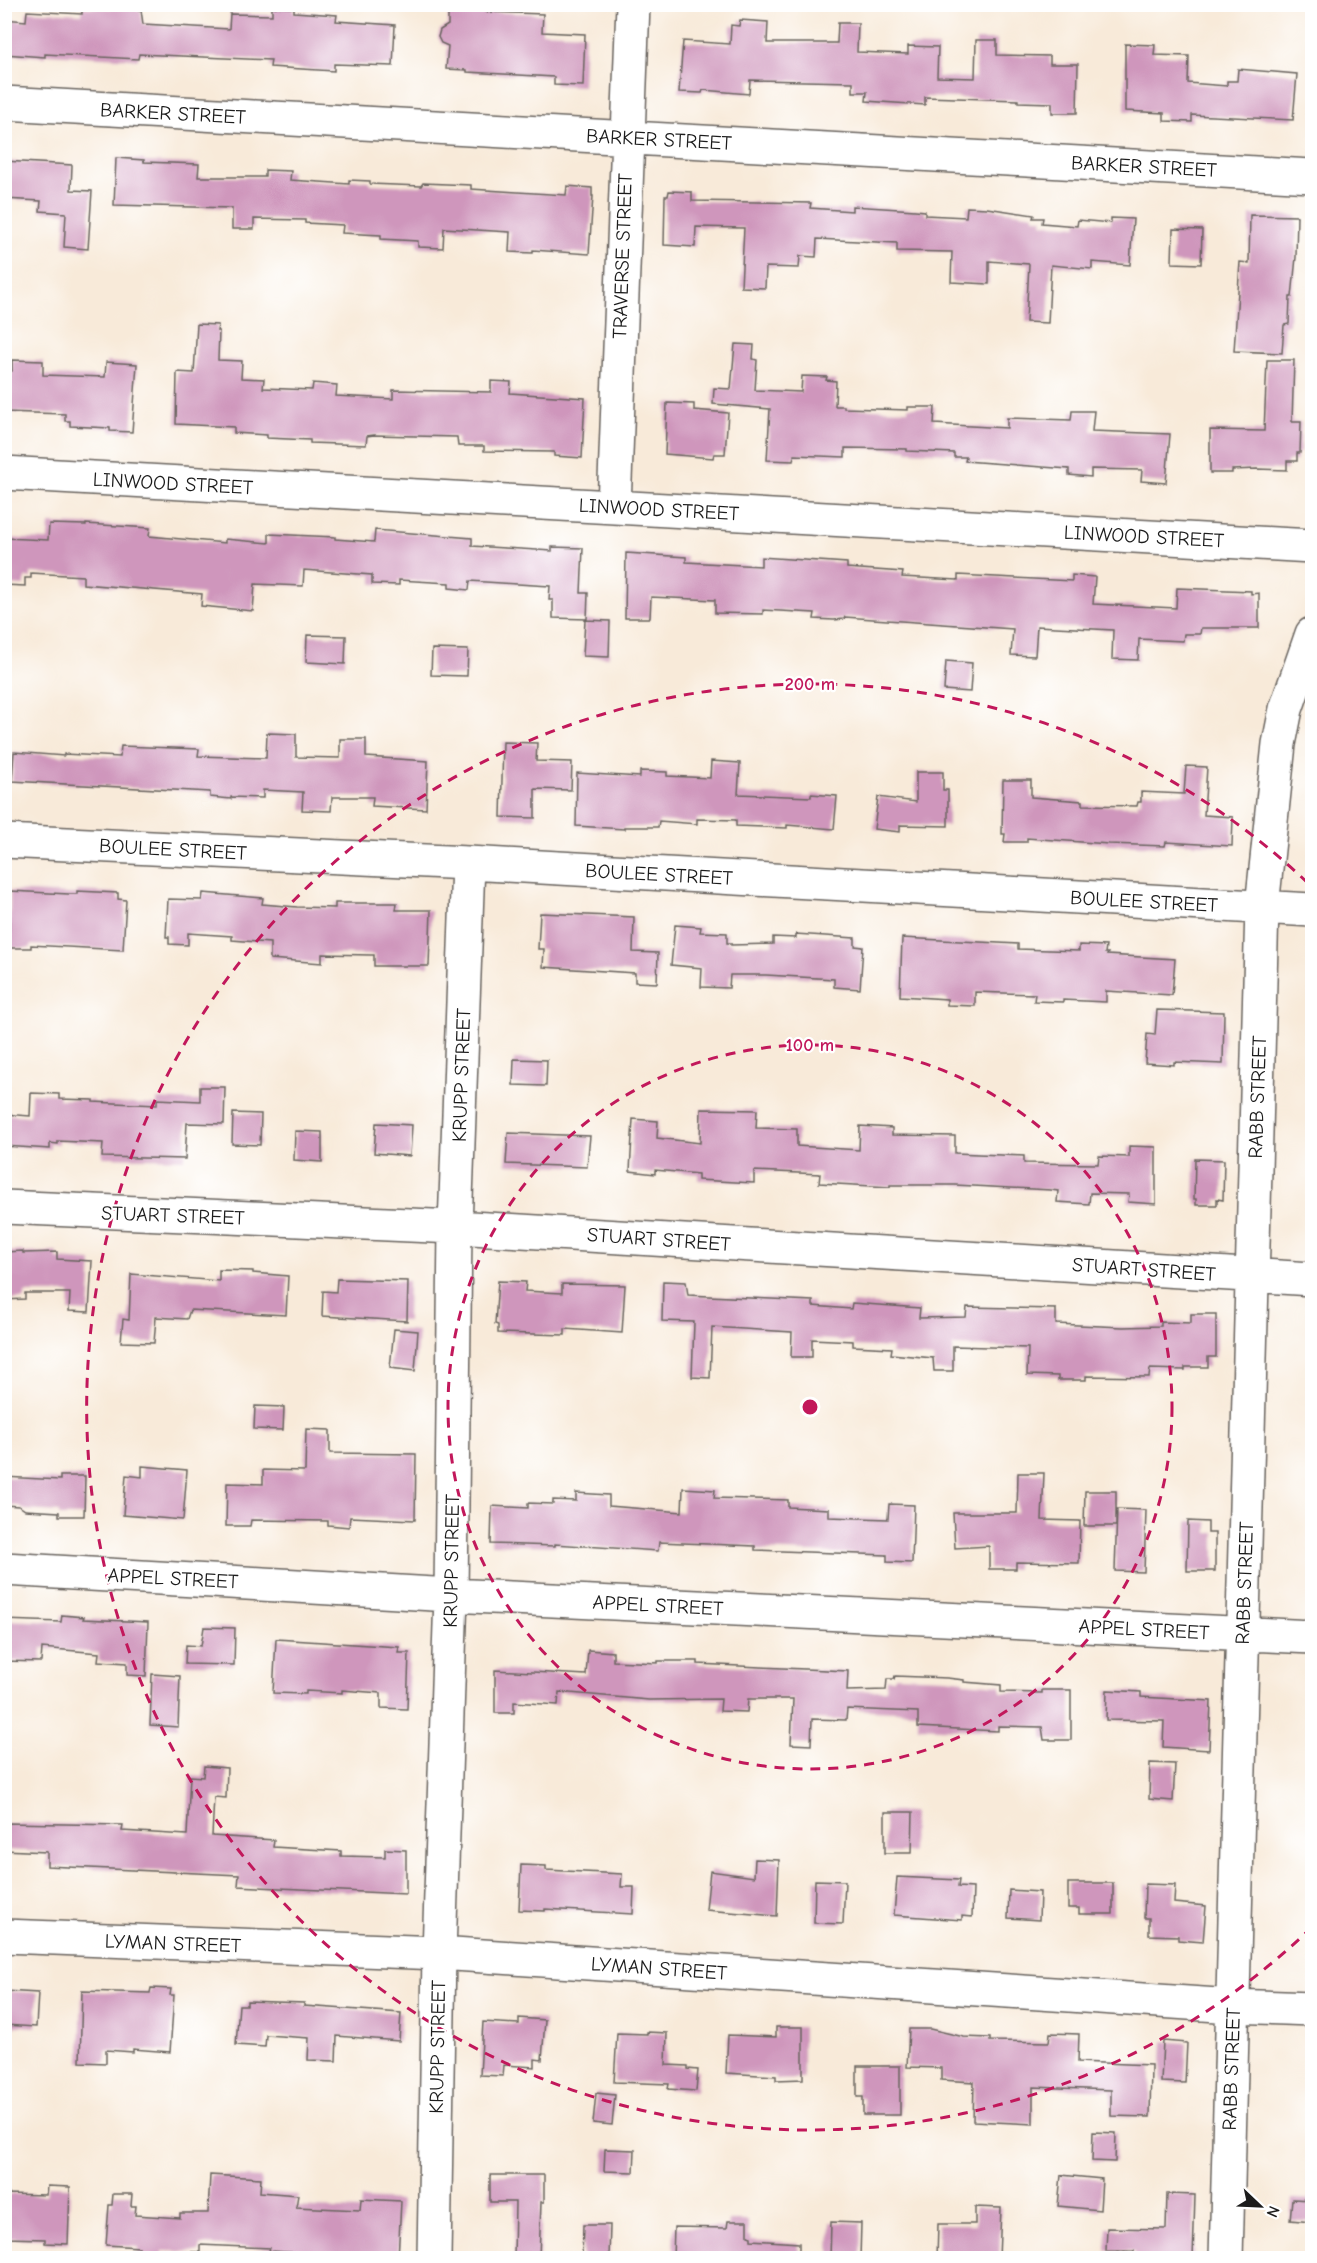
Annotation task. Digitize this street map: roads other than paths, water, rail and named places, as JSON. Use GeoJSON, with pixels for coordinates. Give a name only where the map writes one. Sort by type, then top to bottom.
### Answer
{"type":"FeatureCollection","features":[{"type":"Feature","properties":{"kind":"street","name":"TRAVERSE STREET"},"geometry":{"type":"LineString","coordinates":[[614,507],[626,138],[633,4]]}},
{"type":"Feature","properties":{"kind":"street","name":"BARKER STREET"},"geometry":{"type":"LineString","coordinates":[[4,104],[1312,176]]}},
{"type":"Feature","properties":{"kind":"street","name":"LINWOOD STREET"},"geometry":{"type":"LineString","coordinates":[[4,473],[1312,546]]}},
{"type":"Feature","properties":{"kind":"street","name":"RABB STREET"},"geometry":{"type":"LineString","coordinates":[[1226,2259],[1262,907],[1279,744],[1286,709],[1312,634]]}},
{"type":"Feature","properties":{"kind":"street","name":"BOULEE STREET"},"geometry":{"type":"LineString","coordinates":[[4,841],[468,863],[1312,910]]}},
{"type":"Feature","properties":{"kind":"street","name":"KRUPP STREET"},"geometry":{"type":"LineString","coordinates":[[434,2259],[439,1953],[451,1595],[455,1227],[468,863]]}},
{"type":"Feature","properties":{"kind":"street","name":"STUART STREET"},"geometry":{"type":"LineString","coordinates":[[4,1207],[455,1227],[1312,1279]]}},
{"type":"Feature","properties":{"kind":"street","name":"APPEL STREET"},"geometry":{"type":"LineString","coordinates":[[4,1569],[451,1595],[1312,1637]]}},
{"type":"Feature","properties":{"kind":"street","name":"LYMAN STREET"},"geometry":{"type":"LineString","coordinates":[[4,1936],[439,1953],[1233,2006],[1312,2009]]}}]}
